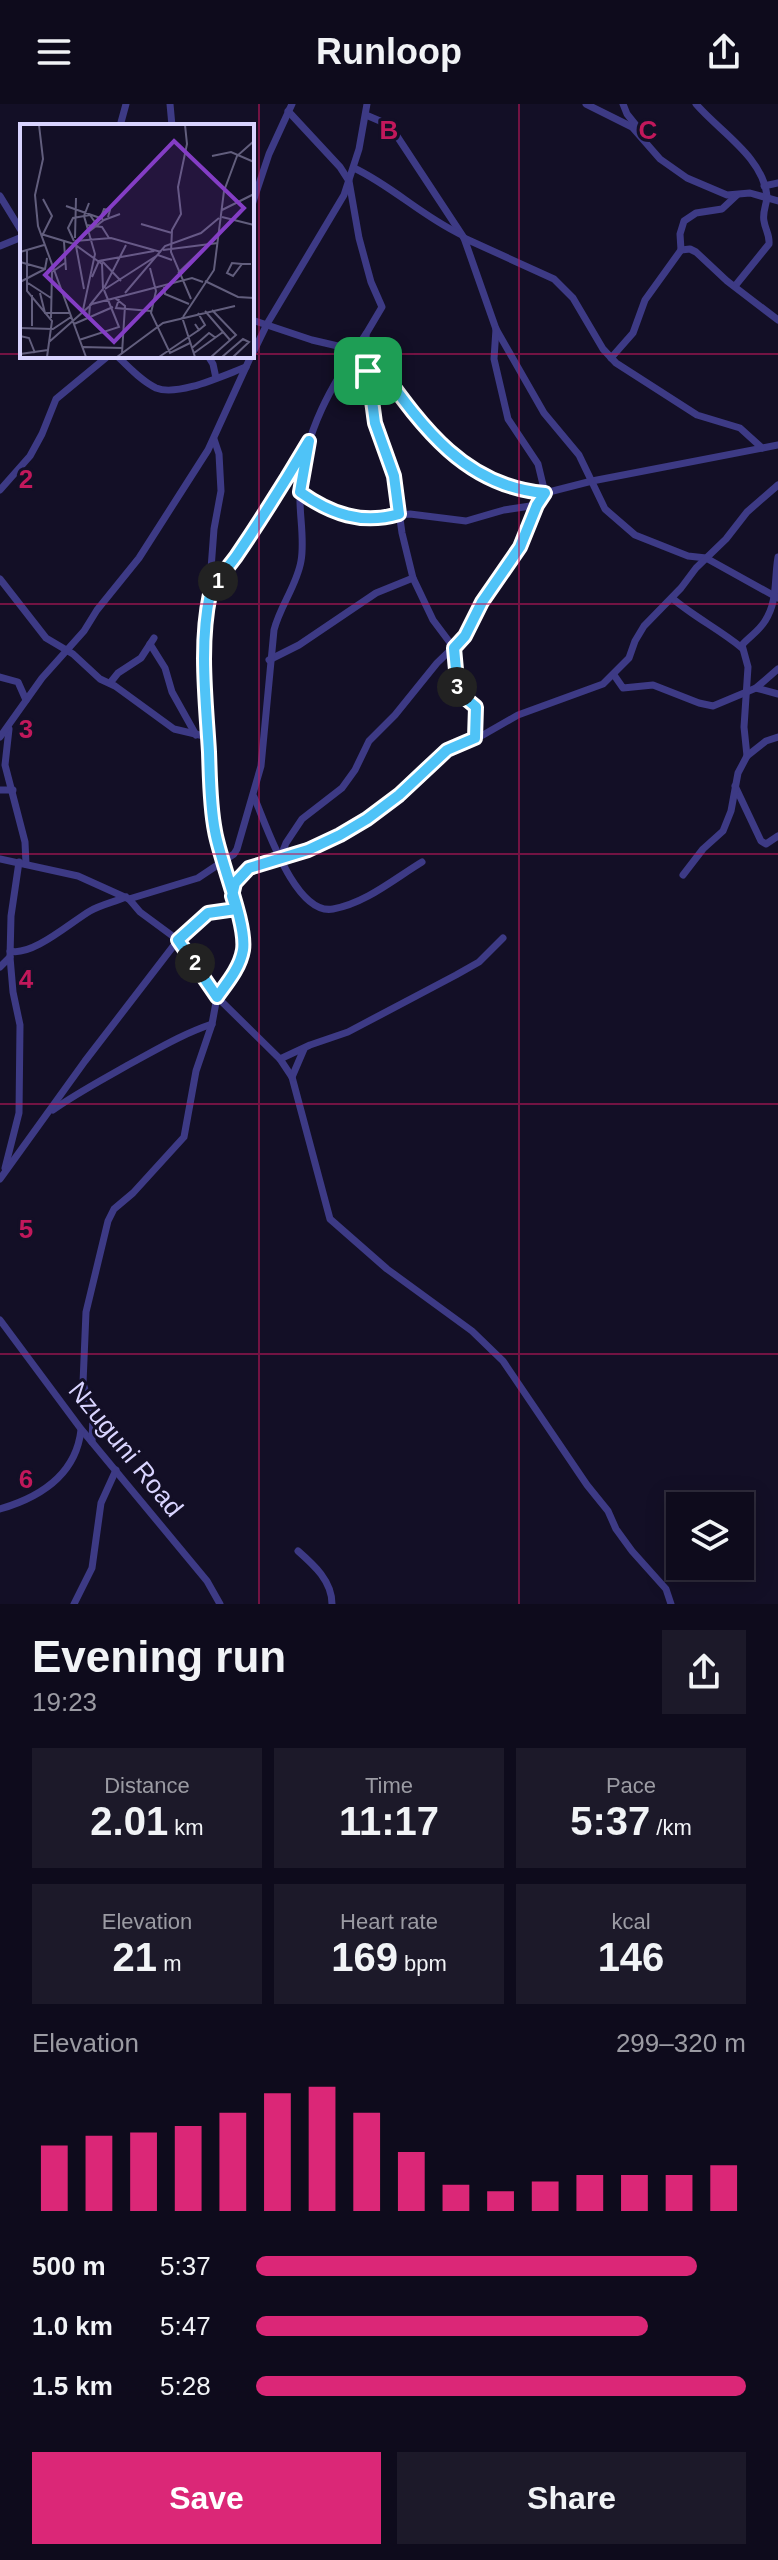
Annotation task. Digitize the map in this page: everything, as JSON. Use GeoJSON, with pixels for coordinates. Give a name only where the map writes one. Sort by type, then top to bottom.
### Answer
{"type":"FeatureCollection","features":[{"type":"Feature","properties":{"kind":"street"},"geometry":{"type":"LineString","coordinates":[[121,124],[126,104]]}},
{"type":"Feature","properties":{"kind":"street"},"geometry":{"type":"LineString","coordinates":[[170,104],[172,124]]}},
{"type":"Feature","properties":{"kind":"street"},"geometry":{"type":"LineString","coordinates":[[254,352],[267,324],[344,195],[354,168],[367,104]]}},
{"type":"Feature","properties":{"kind":"street"},"geometry":{"type":"LineString","coordinates":[[586,104],[629,125],[640,134]]}},
{"type":"Feature","properties":{"kind":"street"},"geometry":{"type":"LineString","coordinates":[[623,104],[640,134],[660,159],[687,178],[727,195],[750,193],[778,201]]}},
{"type":"Feature","properties":{"kind":"street"},"geometry":{"type":"LineString","coordinates":[[696,104],[752,160],[767,198],[763,219],[769,244],[735,286]]}},
{"type":"Feature","properties":{"kind":"street"},"geometry":{"type":"LineString","coordinates":[[210,590],[279,494],[309,441],[322,405],[382,307],[363,256],[349,181],[290,107],[269,154],[254,199]]}},
{"type":"Feature","properties":{"kind":"street"},"geometry":{"type":"LineString","coordinates":[[366,115],[393,130],[463,237],[496,329],[544,413],[576,450],[602,505],[629,532],[688,556],[706,558],[777,597]]}},
{"type":"Feature","properties":{"kind":"street"},"geometry":{"type":"LineString","coordinates":[[354,168],[385,184],[441,225],[554,279],[573,298],[611,358],[697,415],[740,428],[762,448]]}},
{"type":"Feature","properties":{"kind":"street"},"geometry":{"type":"LineString","coordinates":[[764,186],[778,183]]}},
{"type":"Feature","properties":{"kind":"street"},"geometry":{"type":"LineString","coordinates":[[611,358],[633,333],[645,300],[681,250],[680,234],[688,217],[722,209],[737,195]]}},
{"type":"Feature","properties":{"kind":"street"},"geometry":{"type":"LineString","coordinates":[[0,196],[20,231]]}},
{"type":"Feature","properties":{"kind":"street"},"geometry":{"type":"LineString","coordinates":[[0,246],[20,235]]}},
{"type":"Feature","properties":{"kind":"street"},"geometry":{"type":"LineString","coordinates":[[681,250],[694,251],[778,320]]}},
{"type":"Feature","properties":{"kind":"street"},"geometry":{"type":"LineString","coordinates":[[254,321],[312,340],[355,350]]}},
{"type":"Feature","properties":{"kind":"street"},"geometry":{"type":"LineString","coordinates":[[280,858],[302,819],[342,788],[369,741],[395,715],[437,663],[465,636],[482,602],[520,547],[545,493],[538,464],[508,419],[494,359],[496,329]]}},
{"type":"Feature","properties":{"kind":"street"},"geometry":{"type":"LineString","coordinates":[[366,334],[375,423],[394,476],[413,578],[433,620],[454,648],[458,692],[476,707],[475,738]]}},
{"type":"Feature","properties":{"kind":"street"},"geometry":{"type":"LineString","coordinates":[[367,350],[437,441],[494,481],[521,491],[545,493],[778,445]]}},
{"type":"Feature","properties":{"kind":"street"},"geometry":{"type":"LineString","coordinates":[[0,490],[30,456],[56,399],[106,358]]}},
{"type":"Feature","properties":{"kind":"street"},"geometry":{"type":"LineString","coordinates":[[119,358],[148,383],[172,391],[246,367]]}},
{"type":"Feature","properties":{"kind":"street"},"geometry":{"type":"LineString","coordinates":[[209,358],[216,378]]}},
{"type":"Feature","properties":{"kind":"street"},"geometry":{"type":"LineString","coordinates":[[0,737],[139,558],[214,439],[251,358]]}},
{"type":"Feature","properties":{"kind":"street"},"geometry":{"type":"LineString","coordinates":[[92,1442],[93,1415],[83,1383],[86,1312],[108,1221],[114,1209],[133,1193],[184,1137],[196,1071],[212,1024],[217,997],[236,969],[243,948],[213,819],[208,737],[206,635],[214,529],[221,491],[219,454],[214,439]]}},
{"type":"Feature","properties":{"kind":"street"},"geometry":{"type":"LineString","coordinates":[[0,967],[10,954],[24,951],[74,924],[92,909],[198,878],[237,849],[254,797],[262,756],[269,660],[279,610],[301,562],[300,492],[309,441]]}},
{"type":"Feature","properties":{"kind":"street"},"geometry":{"type":"LineString","coordinates":[[232,896],[235,883],[249,868],[325,843],[367,819],[399,795],[447,750],[518,715],[599,686],[614,675],[629,658],[640,631],[733,532],[747,512],[778,485]]}},
{"type":"Feature","properties":{"kind":"street"},"geometry":{"type":"LineString","coordinates":[[300,492],[322,508],[360,518],[399,514],[466,521],[537,505]]}},
{"type":"Feature","properties":{"kind":"street"},"geometry":{"type":"LineString","coordinates":[[742,648],[765,622],[777,597],[778,557]]}},
{"type":"Feature","properties":{"kind":"street"},"geometry":{"type":"LineString","coordinates":[[269,660],[299,645],[376,593],[413,578]]}},
{"type":"Feature","properties":{"kind":"street"},"geometry":{"type":"LineString","coordinates":[[0,579],[46,638],[174,729],[208,737]]}},
{"type":"Feature","properties":{"kind":"street"},"geometry":{"type":"LineString","coordinates":[[672,598],[742,648],[752,690],[744,722],[747,756],[735,784],[731,811],[723,831],[683,875]]}},
{"type":"Feature","properties":{"kind":"street"},"geometry":{"type":"LineString","coordinates":[[110,683],[118,673],[141,658],[152,641],[172,692],[196,735]]}},
{"type":"Feature","properties":{"kind":"street"},"geometry":{"type":"LineString","coordinates":[[614,675],[623,688],[653,685],[713,706],[752,690],[778,669]]}},
{"type":"Feature","properties":{"kind":"street"},"geometry":{"type":"LineString","coordinates":[[0,677],[18,682],[26,700]]}},
{"type":"Feature","properties":{"kind":"street"},"geometry":{"type":"LineString","coordinates":[[752,690],[778,694]]}},
{"type":"Feature","properties":{"kind":"street"},"geometry":{"type":"LineString","coordinates":[[2,1175],[19,1113],[20,1025],[10,954],[11,916],[25,842],[5,765],[9,726]]}},
{"type":"Feature","properties":{"kind":"street"},"geometry":{"type":"LineString","coordinates":[[747,756],[775,737],[778,749]]}},
{"type":"Feature","properties":{"kind":"street"},"geometry":{"type":"LineString","coordinates":[[735,784],[761,841],[766,844],[778,836]]}},
{"type":"Feature","properties":{"kind":"street"},"geometry":{"type":"LineString","coordinates":[[0,790],[13,790]]}},
{"type":"Feature","properties":{"kind":"street"},"geometry":{"type":"LineString","coordinates":[[254,797],[280,858],[301,894],[317,906],[329,910],[363,899],[422,862]]}},
{"type":"Feature","properties":{"kind":"street"},"geometry":{"type":"LineString","coordinates":[[0,859],[78,876],[128,898],[140,912],[178,940],[217,997],[280,1059],[292,1077],[330,1219],[416,1292],[465,1325],[503,1361],[608,1511],[624,1540],[666,1589],[671,1604]]}},
{"type":"Feature","properties":{"kind":"street"},"geometry":{"type":"LineString","coordinates":[[2,1175],[178,940],[208,913],[236,909]]}},
{"type":"Feature","properties":{"kind":"street"},"geometry":{"type":"LineString","coordinates":[[280,1059],[348,1032],[449,979],[479,962],[503,938]]}},
{"type":"Feature","properties":{"kind":"street"},"geometry":{"type":"LineString","coordinates":[[49,1113],[92,1083],[185,1034],[212,1024]]}},
{"type":"Feature","properties":{"kind":"street"},"geometry":{"type":"LineString","coordinates":[[292,1077],[305,1047]]}},
{"type":"Feature","properties":{"kind":"street","name":"Nzuguni Road"},"geometry":{"type":"LineString","coordinates":[[0,1320],[81,1429],[207,1581],[220,1604]]}},
{"type":"Feature","properties":{"kind":"street"},"geometry":{"type":"LineString","coordinates":[[0,1509],[25,1500],[60,1478],[78,1449],[81,1429]]}},
{"type":"Feature","properties":{"kind":"street"},"geometry":{"type":"LineString","coordinates":[[74,1604],[92,1568],[101,1503],[116,1470]]}},
{"type":"Feature","properties":{"kind":"street"},"geometry":{"type":"LineString","coordinates":[[298,1551],[322,1575],[332,1604]]}},
{"type":"Feature","properties":{"kind":"route"},"geometry":{"type":"LineString","coordinates":[[368,371],[367,350],[437,441],[494,481],[521,491],[545,493],[520,547],[482,602],[462,641],[454,648],[459,695],[473,703],[477,711],[475,738],[441,754],[399,795],[367,819],[308,850],[253,865],[237,878],[232,896],[236,909],[208,913],[178,940],[217,997],[236,969],[243,937],[236,909],[232,896],[222,863],[213,819],[206,704],[206,635],[210,590],[279,494],[309,441],[300,492],[322,508],[360,518],[399,514],[394,476],[375,423],[368,371]]}}]}
